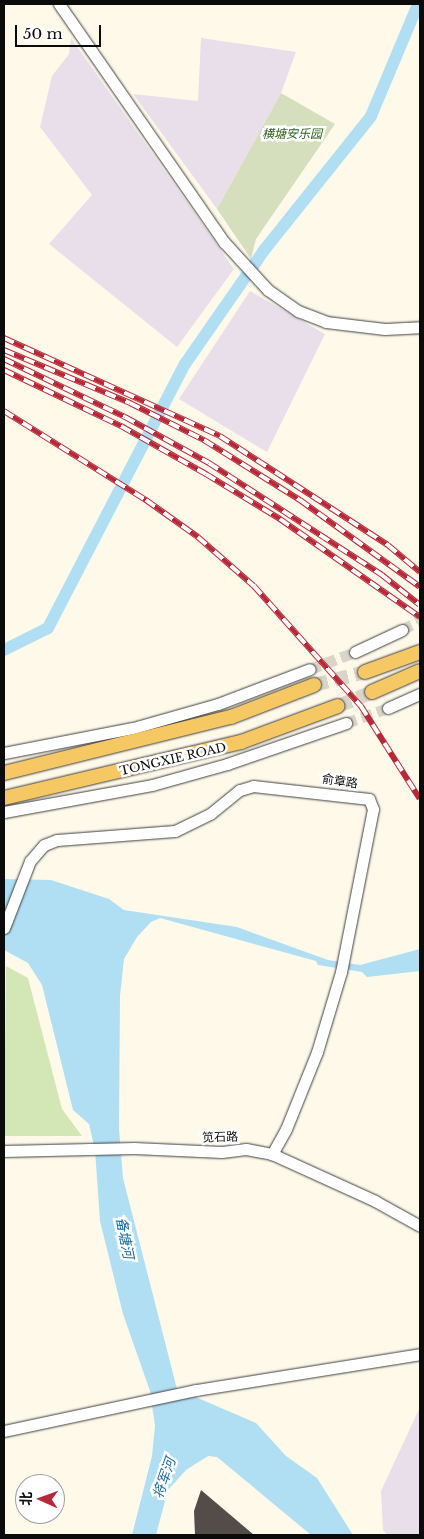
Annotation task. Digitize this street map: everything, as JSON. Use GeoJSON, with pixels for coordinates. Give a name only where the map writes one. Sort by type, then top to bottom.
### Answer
{"type":"FeatureCollection","features":[{"type":"Feature","properties":{"kind":"main road"},"geometry":{"type":"LineString","coordinates":[[365,672],[420,652]]}},
{"type":"Feature","properties":{"kind":"main road"},"geometry":{"type":"LineString","coordinates":[[372,692],[420,671]]}},
{"type":"Feature","properties":{"kind":"main road","name":"TONGXIE ROAD"},"geometry":{"type":"LineString","coordinates":[[4,773],[231,717],[314,685]]}},
{"type":"Feature","properties":{"kind":"main road","name":"TONGXIE ROAD"},"geometry":{"type":"LineString","coordinates":[[4,798],[241,742],[338,706]]}},
{"type":"Feature","properties":{"kind":"street"},"geometry":{"type":"LineString","coordinates":[[59,4],[230,248],[264,286],[298,311],[326,322],[385,329],[420,327]]}},
{"type":"Feature","properties":{"kind":"street"},"geometry":{"type":"LineString","coordinates":[[355,652],[402,630]]}},
{"type":"Feature","properties":{"kind":"street"},"geometry":{"type":"LineString","coordinates":[[4,753],[133,728],[218,704],[310,669]]}},
{"type":"Feature","properties":{"kind":"street"},"geometry":{"type":"LineString","coordinates":[[388,708],[420,694]]}},
{"type":"Feature","properties":{"kind":"street"},"geometry":{"type":"LineString","coordinates":[[4,812],[152,785],[227,764],[346,723]]}},
{"type":"Feature","properties":{"kind":"street","name":"俞章路"},"geometry":{"type":"LineString","coordinates":[[4,928],[30,860],[44,845],[57,840],[175,831],[210,814],[240,790],[253,786],[369,799],[373,809],[341,972],[317,1052],[286,1129],[272,1154]]}},
{"type":"Feature","properties":{"kind":"street","name":"笕石路"},"geometry":{"type":"LineString","coordinates":[[4,1151],[134,1148],[222,1152],[246,1149],[272,1154],[375,1201],[420,1226]]}},
{"type":"Feature","properties":{"kind":"street"},"geometry":{"type":"LineString","coordinates":[[4,1431],[196,1390],[420,1354]]}},
{"type":"Feature","properties":{"kind":"shaded area"},"geometry":{"type":"Polygon","coordinates":[[[71,38],[234,269],[177,347],[49,244],[92,195],[40,127],[52,76],[69,54],[71,38]]]}},
{"type":"Feature","properties":{"kind":"shaded area"},"geometry":{"type":"Polygon","coordinates":[[[201,38],[296,52],[281,93],[217,209],[133,94],[198,101],[201,38]]]}},
{"type":"Feature","properties":{"kind":"shaded area"},"geometry":{"type":"Polygon","coordinates":[[[250,291],[325,334],[267,452],[179,399],[250,291]]]}},
{"type":"Feature","properties":{"kind":"shaded area"},"geometry":{"type":"Polygon","coordinates":[[[420,1407],[420,1535],[387,1535],[383,1530],[381,1491],[420,1407]]]}},
{"type":"Feature","properties":{"kind":"green space","name":"横塘安乐园"},"geometry":{"type":"Polygon","coordinates":[[[281,93],[335,124],[256,239],[251,259],[217,209],[281,93]]]}},
{"type":"Feature","properties":{"kind":"green space"},"geometry":{"type":"Polygon","coordinates":[[[6,966],[28,978],[62,1109],[82,1136],[4,1136],[6,966]]]}},
{"type":"Feature","properties":{"kind":"water"},"geometry":{"type":"Polygon","coordinates":[[[4,879],[51,880],[109,899],[124,910],[237,927],[328,960],[360,965],[420,949],[420,971],[367,977],[362,972],[318,965],[316,961],[160,918],[151,922],[137,937],[124,959],[120,996],[119,1129],[123,1178],[177,1389],[256,1423],[286,1456],[317,1478],[353,1535],[311,1535],[217,1457],[208,1456],[186,1470],[168,1490],[156,1535],[132,1535],[152,1456],[155,1426],[150,1391],[123,1314],[100,1221],[95,1150],[89,1124],[73,1110],[42,985],[28,963],[4,950],[4,879]]]}},
{"type":"Feature","properties":{"kind":"building"},"geometry":{"type":"Polygon","coordinates":[[[201,1490],[254,1535],[195,1535],[194,1511],[201,1490]]]}},
{"type":"Feature","properties":{"kind":"waterway"},"geometry":{"type":"LineString","coordinates":[[4,650],[48,628],[185,364],[265,249],[371,116],[418,4]]}},
{"type":"Feature","properties":{"kind":"tunnel"},"geometry":{"type":"LineString","coordinates":[[402,630],[420,620]]}},
{"type":"Feature","properties":{"kind":"tunnel"},"geometry":{"type":"LineString","coordinates":[[310,669],[355,652]]}},
{"type":"Feature","properties":{"kind":"tunnel"},"geometry":{"type":"LineString","coordinates":[[314,685],[365,672]]}},
{"type":"Feature","properties":{"kind":"tunnel"},"geometry":{"type":"LineString","coordinates":[[338,706],[372,692]]}},
{"type":"Feature","properties":{"kind":"tunnel"},"geometry":{"type":"LineString","coordinates":[[346,723],[388,708]]}},
{"type":"Feature","properties":{"kind":"railway"},"geometry":{"type":"LineString","coordinates":[[4,338],[220,436],[388,545],[420,572]]}},
{"type":"Feature","properties":{"kind":"railway"},"geometry":{"type":"LineString","coordinates":[[4,350],[130,403],[204,440],[300,500],[420,587]]}},
{"type":"Feature","properties":{"kind":"railway"},"geometry":{"type":"LineString","coordinates":[[4,359],[125,417],[209,463],[382,575],[420,605]]}},
{"type":"Feature","properties":{"kind":"railway"},"geometry":{"type":"LineString","coordinates":[[4,370],[121,426],[206,474],[280,519],[420,617]]}},
{"type":"Feature","properties":{"kind":"railway"},"geometry":{"type":"LineString","coordinates":[[4,411],[146,500],[198,537],[254,586],[361,706],[420,799]]}},
{"type":"Feature","properties":{"kind":"water label","name":"备塘河"},"geometry":{"type":"Point","coordinates":[125,1238]}},
{"type":"Feature","properties":{"kind":"water label","name":"将军河"},"geometry":{"type":"Point","coordinates":[164,1478]}}]}
